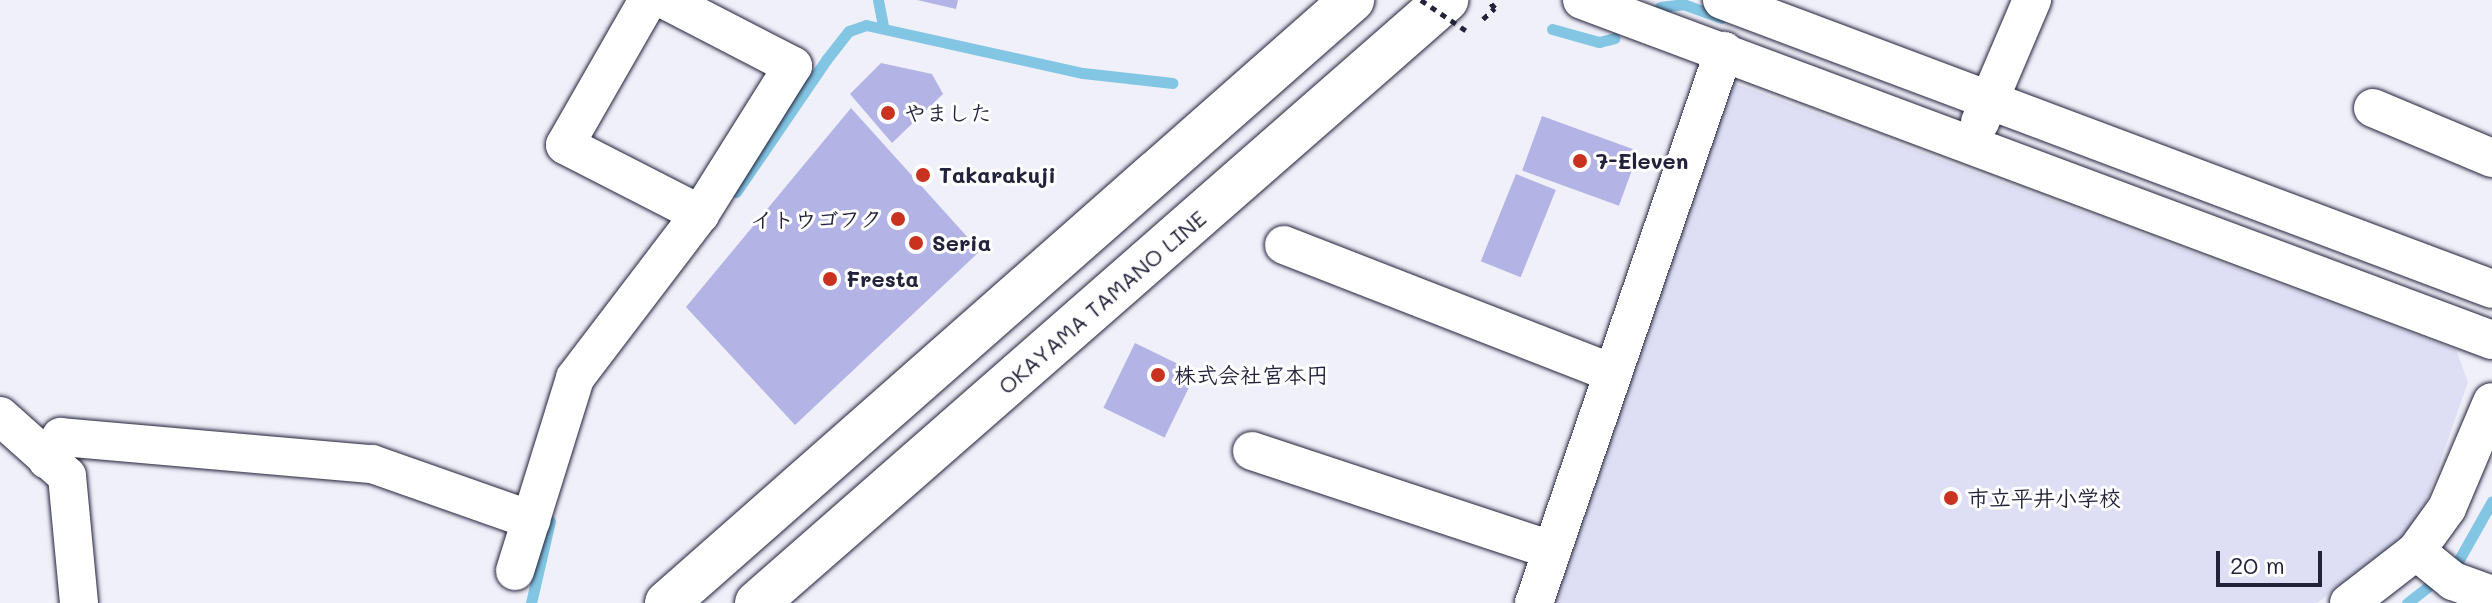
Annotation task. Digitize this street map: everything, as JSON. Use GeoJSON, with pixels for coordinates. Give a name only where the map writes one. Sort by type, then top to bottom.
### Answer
{"type":"FeatureCollection","features":[{"type":"Feature","properties":{"kind":"main road"},"geometry":{"type":"LineString","coordinates":[[667,603],[1352,0]]}},
{"type":"Feature","properties":{"kind":"main road","name":"OKAYAMA TAMANO LINE"},"geometry":{"type":"LineString","coordinates":[[757,603],[1457,16]]}},
{"type":"Feature","properties":{"kind":"street"},"geometry":{"type":"LineString","coordinates":[[648,0],[565,145],[700,214]]}},
{"type":"Feature","properties":{"kind":"street"},"geometry":{"type":"LineString","coordinates":[[515,571],[575,378],[700,214],[793,66],[665,0]]}},
{"type":"Feature","properties":{"kind":"street"},"geometry":{"type":"LineString","coordinates":[[1722,0],[1981,118],[2492,340]]}},
{"type":"Feature","properties":{"kind":"street"},"geometry":{"type":"LineString","coordinates":[[1981,118],[2032,0]]}},
{"type":"Feature","properties":{"kind":"street"},"geometry":{"type":"LineString","coordinates":[[1611,4],[1724,51],[1981,118],[2492,289]]}},
{"type":"Feature","properties":{"kind":"street"},"geometry":{"type":"LineString","coordinates":[[1534,603],[1724,51]]}},
{"type":"Feature","properties":{"kind":"street"},"geometry":{"type":"LineString","coordinates":[[2373,108],[2492,158]]}},
{"type":"Feature","properties":{"kind":"street"},"geometry":{"type":"LineString","coordinates":[[1284,245],[1613,373]]}},
{"type":"Feature","properties":{"kind":"street"},"geometry":{"type":"LineString","coordinates":[[2436,568],[2447,508],[2492,402]]}},
{"type":"Feature","properties":{"kind":"street"},"geometry":{"type":"LineString","coordinates":[[0,416],[67,476],[79,603]]}},
{"type":"Feature","properties":{"kind":"street"},"geometry":{"type":"LineString","coordinates":[[47,460],[61,437],[372,464],[531,520]]}},
{"type":"Feature","properties":{"kind":"street"},"geometry":{"type":"LineString","coordinates":[[1252,451],[1552,550]]}},
{"type":"Feature","properties":{"kind":"street"},"geometry":{"type":"LineString","coordinates":[[2349,603],[2436,568],[2492,595]]}},
{"type":"Feature","properties":{"kind":"path"},"geometry":{"type":"LineString","coordinates":[[1421,0],[1457,16]]}},
{"type":"Feature","properties":{"kind":"path"},"geometry":{"type":"LineString","coordinates":[[1488,0],[1493,10]]}},
{"type":"Feature","properties":{"kind":"shaded area"},"geometry":{"type":"Polygon","coordinates":[[[1726,80],[2456,350],[2468,382],[2418,525],[2317,603],[1548,603],[1726,80]]]}},
{"type":"Feature","properties":{"kind":"building"},"geometry":{"type":"Polygon","coordinates":[[[917,0],[958,0],[956,9],[917,0]]]}},
{"type":"Feature","properties":{"kind":"building"},"geometry":{"type":"Polygon","coordinates":[[[881,63],[932,74],[943,94],[892,143],[850,94],[881,63]]]}},
{"type":"Feature","properties":{"kind":"building","name":"Fresta"},"geometry":{"type":"Polygon","coordinates":[[[851,108],[980,251],[795,425],[686,307],[851,108]]]}},
{"type":"Feature","properties":{"kind":"building","name":"7-Eleven"},"geometry":{"type":"Polygon","coordinates":[[[1542,116],[1639,151],[1619,206],[1522,171],[1542,116]]]}},
{"type":"Feature","properties":{"kind":"building"},"geometry":{"type":"Polygon","coordinates":[[[1516,174],[1556,190],[1521,277],[1481,261],[1516,174]]]}},
{"type":"Feature","properties":{"kind":"building"},"geometry":{"type":"Polygon","coordinates":[[[1135,343],[1196,373],[1165,438],[1103,408],[1135,343]]]}},
{"type":"Feature","properties":{"kind":"waterway"},"geometry":{"type":"LineString","coordinates":[[878,0],[883,26]]}},
{"type":"Feature","properties":{"kind":"waterway"},"geometry":{"type":"LineString","coordinates":[[1660,7],[1683,4],[1722,18]]}},
{"type":"Feature","properties":{"kind":"waterway"},"geometry":{"type":"LineString","coordinates":[[736,192],[826,60],[849,31],[866,25],[1083,73],[1172,83]]}},
{"type":"Feature","properties":{"kind":"waterway"},"geometry":{"type":"LineString","coordinates":[[1552,29],[1599,42],[1615,38]]}},
{"type":"Feature","properties":{"kind":"waterway"},"geometry":{"type":"LineString","coordinates":[[2407,603],[2456,565],[2492,501]]}},
{"type":"Feature","properties":{"kind":"waterway"},"geometry":{"type":"LineString","coordinates":[[531,603],[550,521]]}},
{"type":"Feature","properties":{"kind":"place","name":"やました"},"geometry":{"type":"Point","coordinates":[888,113]}},
{"type":"Feature","properties":{"kind":"place","name":"7-Eleven"},"geometry":{"type":"Point","coordinates":[1580,161]}},
{"type":"Feature","properties":{"kind":"place","name":"Takarakuji"},"geometry":{"type":"Point","coordinates":[923,175]}},
{"type":"Feature","properties":{"kind":"place","name":"イトウゴフク"},"geometry":{"type":"Point","coordinates":[898,219]}},
{"type":"Feature","properties":{"kind":"place","name":"Seria"},"geometry":{"type":"Point","coordinates":[916,243]}},
{"type":"Feature","properties":{"kind":"place","name":"Fresta"},"geometry":{"type":"Point","coordinates":[830,279]}},
{"type":"Feature","properties":{"kind":"place","name":"株式会社宮本円"},"geometry":{"type":"Point","coordinates":[1158,375]}},
{"type":"Feature","properties":{"kind":"place","name":"市立平井小学校"},"geometry":{"type":"Point","coordinates":[1951,498]}}]}
